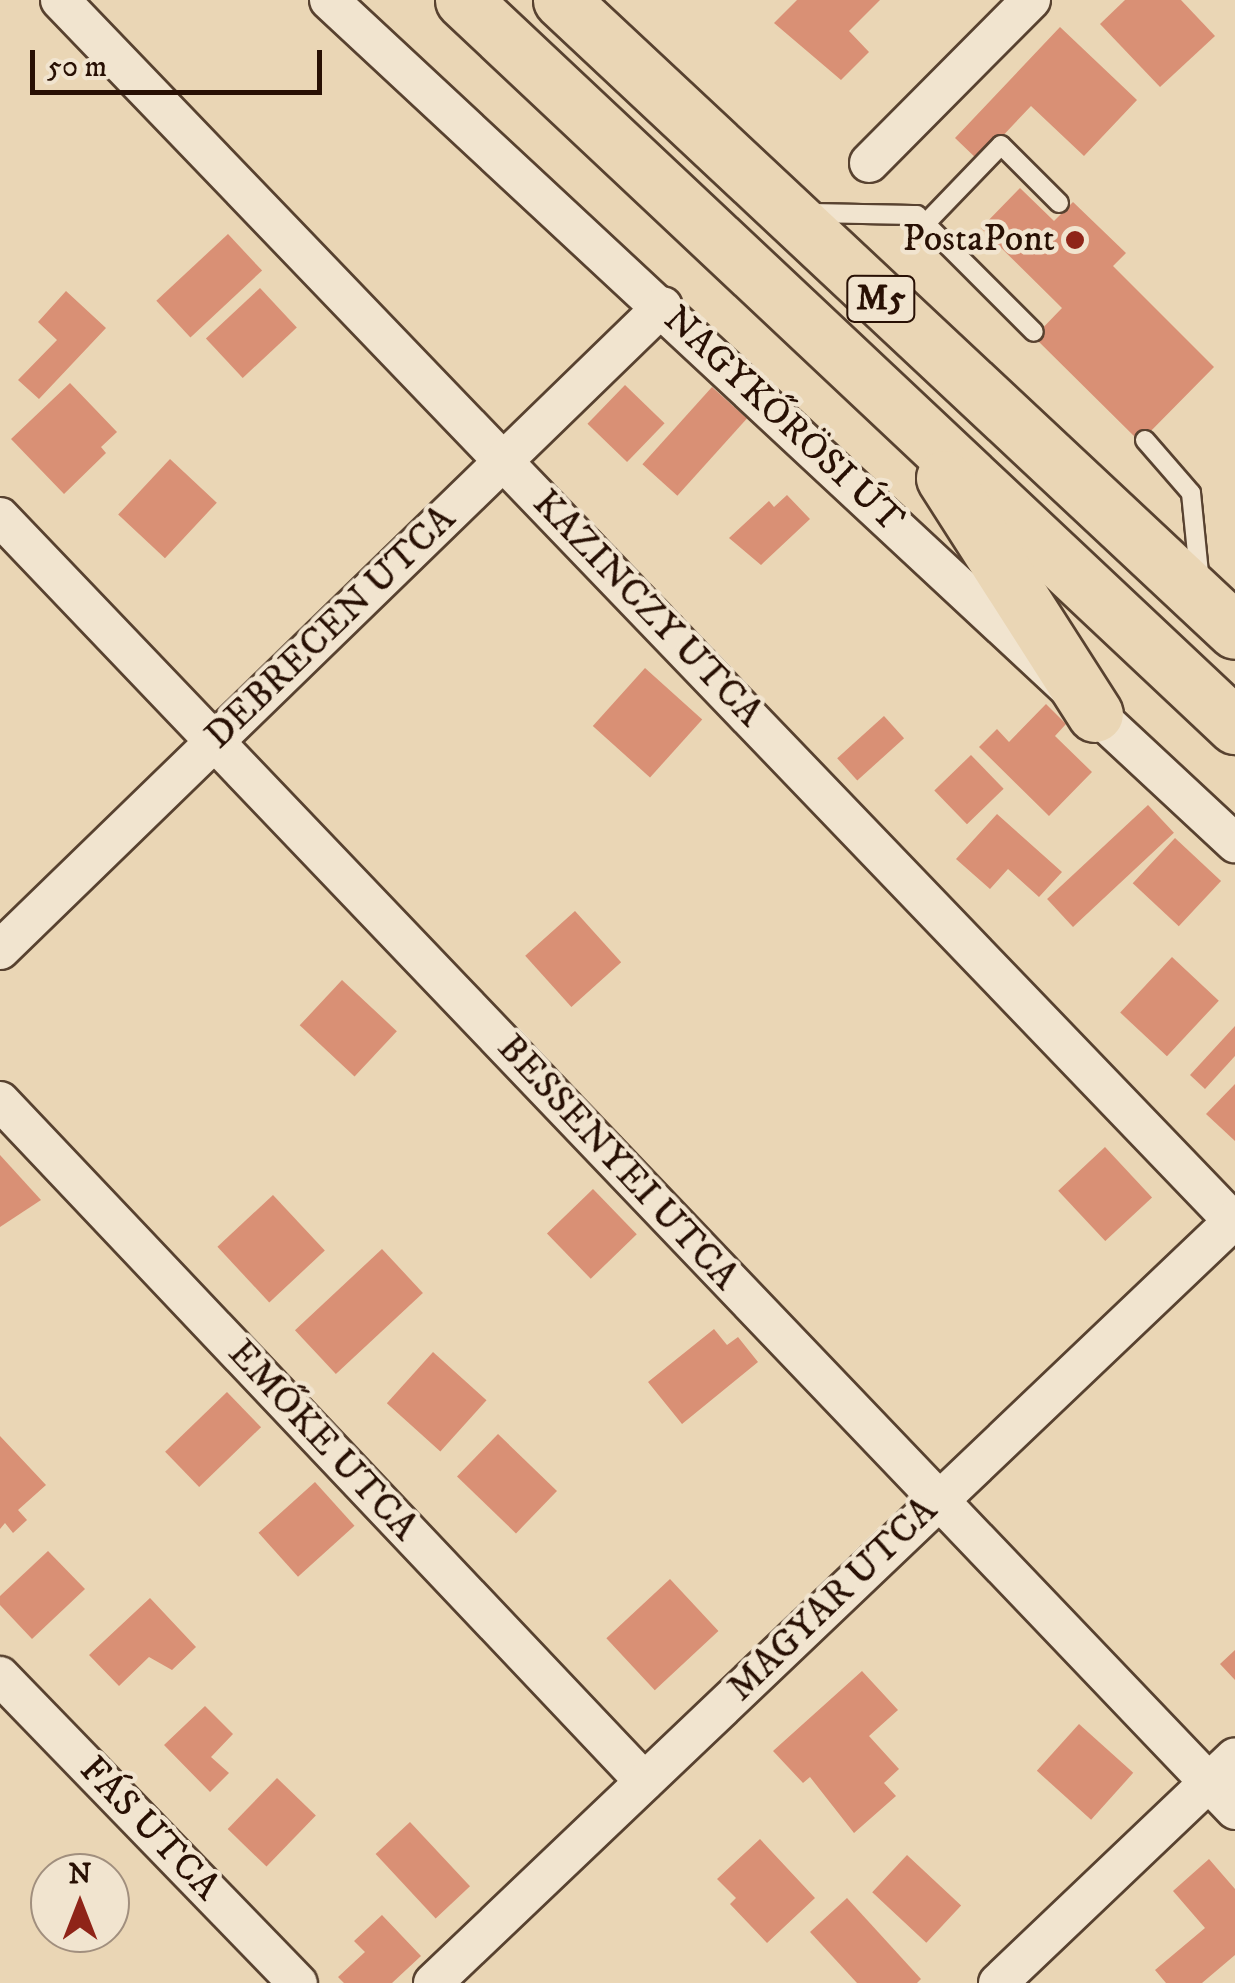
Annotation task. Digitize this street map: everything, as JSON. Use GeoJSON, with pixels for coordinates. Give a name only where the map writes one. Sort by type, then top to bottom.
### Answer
{"type":"FeatureCollection","features":[{"type":"Feature","properties":{"kind":"main road","name":"M5"},"geometry":{"type":"LineString","coordinates":[[462,0],[897,404],[1235,726]]}},
{"type":"Feature","properties":{"kind":"main road","name":"M5"},"geometry":{"type":"LineString","coordinates":[[561,0],[1218,615]]}},
{"type":"Feature","properties":{"kind":"main road"},"geometry":{"type":"LineString","coordinates":[[897,404],[1096,714]]}},
{"type":"Feature","properties":{"kind":"street","name":"KAZINCZY UTCA"},"geometry":{"type":"LineString","coordinates":[[60,0],[1234,1220]]}},
{"type":"Feature","properties":{"kind":"street","name":"NAGYKŐRÖSI ÚT"},"geometry":{"type":"LineString","coordinates":[[329,0],[663,306],[1235,843]]}},
{"type":"Feature","properties":{"kind":"street"},"geometry":{"type":"LineString","coordinates":[[869,163],[1031,0]]}},
{"type":"Feature","properties":{"kind":"street","name":"DEBRECEN UTCA"},"geometry":{"type":"LineString","coordinates":[[0,950],[663,306]]}},
{"type":"Feature","properties":{"kind":"street","name":"BESSENYEI UTCA"},"geometry":{"type":"LineString","coordinates":[[0,517],[937,1500],[1222,1770],[1235,1810]]}},
{"type":"Feature","properties":{"kind":"street","name":"EMŐKE UTCA"},"geometry":{"type":"LineString","coordinates":[[0,1101],[644,1780]]}},
{"type":"Feature","properties":{"kind":"street","name":"MAGYAR UTCA"},"geometry":{"type":"LineString","coordinates":[[433,1983],[1234,1220]]}},
{"type":"Feature","properties":{"kind":"street","name":"FÁS UTCA"},"geometry":{"type":"LineString","coordinates":[[0,1676],[298,1983]]}},
{"type":"Feature","properties":{"kind":"street"},"geometry":{"type":"LineString","coordinates":[[998,1983],[1222,1770]]}},
{"type":"Feature","properties":{"kind":"lane"},"geometry":{"type":"LineString","coordinates":[[926,224],[1002,145],[1059,202]]}},
{"type":"Feature","properties":{"kind":"lane"},"geometry":{"type":"LineString","coordinates":[[790,213],[917,215],[1034,332]]}},
{"type":"Feature","properties":{"kind":"lane"},"geometry":{"type":"LineString","coordinates":[[1145,440],[1191,493],[1218,615]]}},
{"type":"Feature","properties":{"kind":"building"},"geometry":{"type":"Polygon","coordinates":[[[797,0],[880,0],[849,31],[869,52],[841,80],[774,23],[797,0]]]}},
{"type":"Feature","properties":{"kind":"building"},"geometry":{"type":"Polygon","coordinates":[[[1125,0],[1181,0],[1215,36],[1160,87],[1100,24],[1125,0]]]}},
{"type":"Feature","properties":{"kind":"building"},"geometry":{"type":"Polygon","coordinates":[[[1060,27],[1137,100],[1084,156],[1031,106],[979,161],[955,138],[1060,27]]]}},
{"type":"Feature","properties":{"kind":"building"},"geometry":{"type":"Polygon","coordinates":[[[1020,188],[1054,221],[1073,202],[1126,253],[1113,266],[1214,367],[1140,442],[1034,337],[1062,308],[981,228],[1020,188]]]}},
{"type":"Feature","properties":{"kind":"building"},"geometry":{"type":"Polygon","coordinates":[[[228,234],[262,271],[190,337],[156,301],[228,234]]]}},
{"type":"Feature","properties":{"kind":"building"},"geometry":{"type":"Polygon","coordinates":[[[260,288],[297,327],[243,378],[206,338],[260,288]]]}},
{"type":"Feature","properties":{"kind":"building"},"geometry":{"type":"Polygon","coordinates":[[[66,291],[106,328],[39,399],[18,380],[57,340],[38,322],[66,291]]]}},
{"type":"Feature","properties":{"kind":"building"},"geometry":{"type":"Polygon","coordinates":[[[70,383],[117,432],[101,447],[106,453],[64,494],[11,439],[70,383]]]}},
{"type":"Feature","properties":{"kind":"building"},"geometry":{"type":"Polygon","coordinates":[[[625,385],[665,423],[627,462],[587,424],[625,385]]]}},
{"type":"Feature","properties":{"kind":"building"},"geometry":{"type":"Polygon","coordinates":[[[712,387],[747,418],[677,496],[642,464],[712,387]]]}},
{"type":"Feature","properties":{"kind":"building"},"geometry":{"type":"Polygon","coordinates":[[[170,459],[217,503],[165,558],[118,515],[170,459]]]}},
{"type":"Feature","properties":{"kind":"building"},"geometry":{"type":"Polygon","coordinates":[[[787,495],[810,519],[761,565],[729,538],[769,501],[774,507],[787,495]]]}},
{"type":"Feature","properties":{"kind":"building"},"geometry":{"type":"Polygon","coordinates":[[[645,668],[702,720],[650,777],[593,726],[645,668]]]}},
{"type":"Feature","properties":{"kind":"building"},"geometry":{"type":"Polygon","coordinates":[[[1046,704],[1066,724],[1055,736],[1092,772],[1049,816],[979,747],[997,729],[1009,742],[1046,704]]]}},
{"type":"Feature","properties":{"kind":"building"},"geometry":{"type":"Polygon","coordinates":[[[884,716],[904,738],[857,780],[837,758],[884,716]]]}},
{"type":"Feature","properties":{"kind":"building"},"geometry":{"type":"Polygon","coordinates":[[[971,755],[1004,789],[967,824],[934,790],[971,755]]]}},
{"type":"Feature","properties":{"kind":"building"},"geometry":{"type":"Polygon","coordinates":[[[1148,805],[1174,833],[1073,927],[1047,899],[1148,805]]]}},
{"type":"Feature","properties":{"kind":"building"},"geometry":{"type":"Polygon","coordinates":[[[997,814],[1062,872],[1039,897],[1008,869],[990,889],[956,859],[997,814]]]}},
{"type":"Feature","properties":{"kind":"building"},"geometry":{"type":"Polygon","coordinates":[[[1175,838],[1221,881],[1179,926],[1133,883],[1175,838]]]}},
{"type":"Feature","properties":{"kind":"building"},"geometry":{"type":"Polygon","coordinates":[[[575,911],[621,962],[571,1007],[525,956],[575,911]]]}},
{"type":"Feature","properties":{"kind":"building"},"geometry":{"type":"Polygon","coordinates":[[[1172,957],[1219,1001],[1167,1056],[1120,1013],[1172,957]]]}},
{"type":"Feature","properties":{"kind":"building"},"geometry":{"type":"Polygon","coordinates":[[[342,980],[397,1031],[355,1076],[300,1025],[342,980]]]}},
{"type":"Feature","properties":{"kind":"building"},"geometry":{"type":"Polygon","coordinates":[[[1235,1026],[1235,1056],[1205,1089],[1190,1075],[1235,1026]]]}},
{"type":"Feature","properties":{"kind":"building"},"geometry":{"type":"Polygon","coordinates":[[[1235,1084],[1235,1141],[1206,1114],[1235,1084]]]}},
{"type":"Feature","properties":{"kind":"building"},"geometry":{"type":"Polygon","coordinates":[[[1105,1147],[1152,1197],[1105,1241],[1058,1191],[1105,1147]]]}},
{"type":"Feature","properties":{"kind":"building"},"geometry":{"type":"Polygon","coordinates":[[[0,1155],[41,1200],[0,1227],[0,1155]]]}},
{"type":"Feature","properties":{"kind":"building"},"geometry":{"type":"Polygon","coordinates":[[[593,1189],[637,1234],[591,1279],[547,1233],[593,1189]]]}},
{"type":"Feature","properties":{"kind":"building"},"geometry":{"type":"Polygon","coordinates":[[[273,1195],[325,1251],[269,1302],[217,1247],[273,1195]]]}},
{"type":"Feature","properties":{"kind":"building"},"geometry":{"type":"Polygon","coordinates":[[[382,1249],[423,1293],[336,1374],[295,1330],[382,1249]]]}},
{"type":"Feature","properties":{"kind":"building"},"geometry":{"type":"Polygon","coordinates":[[[714,1329],[727,1345],[738,1337],[758,1362],[682,1424],[648,1382],[714,1329]]]}},
{"type":"Feature","properties":{"kind":"building"},"geometry":{"type":"Polygon","coordinates":[[[433,1352],[487,1400],[440,1451],[387,1403],[433,1352]]]}},
{"type":"Feature","properties":{"kind":"building"},"geometry":{"type":"Polygon","coordinates":[[[227,1392],[261,1427],[199,1487],[165,1452],[227,1392]]]}},
{"type":"Feature","properties":{"kind":"building"},"geometry":{"type":"Polygon","coordinates":[[[498,1434],[557,1491],[516,1533],[457,1476],[498,1434]]]}},
{"type":"Feature","properties":{"kind":"building"},"geometry":{"type":"Polygon","coordinates":[[[0,1436],[46,1485],[18,1510],[27,1520],[13,1533],[5,1523],[0,1529],[0,1436]]]}},
{"type":"Feature","properties":{"kind":"building"},"geometry":{"type":"Polygon","coordinates":[[[315,1482],[354,1526],[298,1577],[259,1533],[315,1482]]]}},
{"type":"Feature","properties":{"kind":"building"},"geometry":{"type":"Polygon","coordinates":[[[48,1551],[85,1589],[32,1639],[0,1605],[0,1596],[48,1551]]]}},
{"type":"Feature","properties":{"kind":"building"},"geometry":{"type":"Polygon","coordinates":[[[670,1579],[718,1631],[655,1690],[606,1638],[670,1579]]]}},
{"type":"Feature","properties":{"kind":"building"},"geometry":{"type":"Polygon","coordinates":[[[150,1598],[196,1647],[172,1670],[149,1657],[119,1686],[89,1655],[150,1598]]]}},
{"type":"Feature","properties":{"kind":"building"},"geometry":{"type":"Polygon","coordinates":[[[1235,1650],[1235,1680],[1220,1664],[1235,1650]]]}},
{"type":"Feature","properties":{"kind":"building"},"geometry":{"type":"Polygon","coordinates":[[[862,1671],[898,1710],[869,1736],[899,1769],[884,1783],[896,1796],[854,1833],[810,1777],[803,1783],[773,1751],[862,1671]]]}},
{"type":"Feature","properties":{"kind":"building"},"geometry":{"type":"Polygon","coordinates":[[[205,1706],[233,1734],[211,1757],[229,1773],[210,1792],[164,1745],[205,1706]]]}},
{"type":"Feature","properties":{"kind":"building"},"geometry":{"type":"Polygon","coordinates":[[[1079,1724],[1133,1773],[1091,1820],[1037,1771],[1079,1724]]]}},
{"type":"Feature","properties":{"kind":"building"},"geometry":{"type":"Polygon","coordinates":[[[277,1778],[316,1816],[267,1867],[228,1829],[277,1778]]]}},
{"type":"Feature","properties":{"kind":"building"},"geometry":{"type":"Polygon","coordinates":[[[410,1822],[470,1886],[436,1918],[376,1854],[410,1822]]]}},
{"type":"Feature","properties":{"kind":"building"},"geometry":{"type":"Polygon","coordinates":[[[760,1839],[815,1898],[767,1943],[730,1904],[736,1898],[717,1879],[760,1839]]]}},
{"type":"Feature","properties":{"kind":"building"},"geometry":{"type":"Polygon","coordinates":[[[907,1855],[961,1905],[926,1943],[872,1892],[907,1855]]]}},
{"type":"Feature","properties":{"kind":"building"},"geometry":{"type":"Polygon","coordinates":[[[1209,1859],[1235,1889],[1235,1955],[1202,1983],[1166,1983],[1155,1970],[1205,1928],[1173,1891],[1209,1859]]]}},
{"type":"Feature","properties":{"kind":"building"},"geometry":{"type":"Polygon","coordinates":[[[847,1898],[921,1979],[917,1983],[857,1983],[810,1932],[847,1898]]]}},
{"type":"Feature","properties":{"kind":"building"},"geometry":{"type":"Polygon","coordinates":[[[382,1915],[421,1956],[392,1983],[344,1983],[338,1977],[365,1952],[354,1941],[382,1915]]]}},
{"type":"Feature","properties":{"kind":"place","name":"PostaPont"},"geometry":{"type":"Point","coordinates":[1075,240]}}]}
